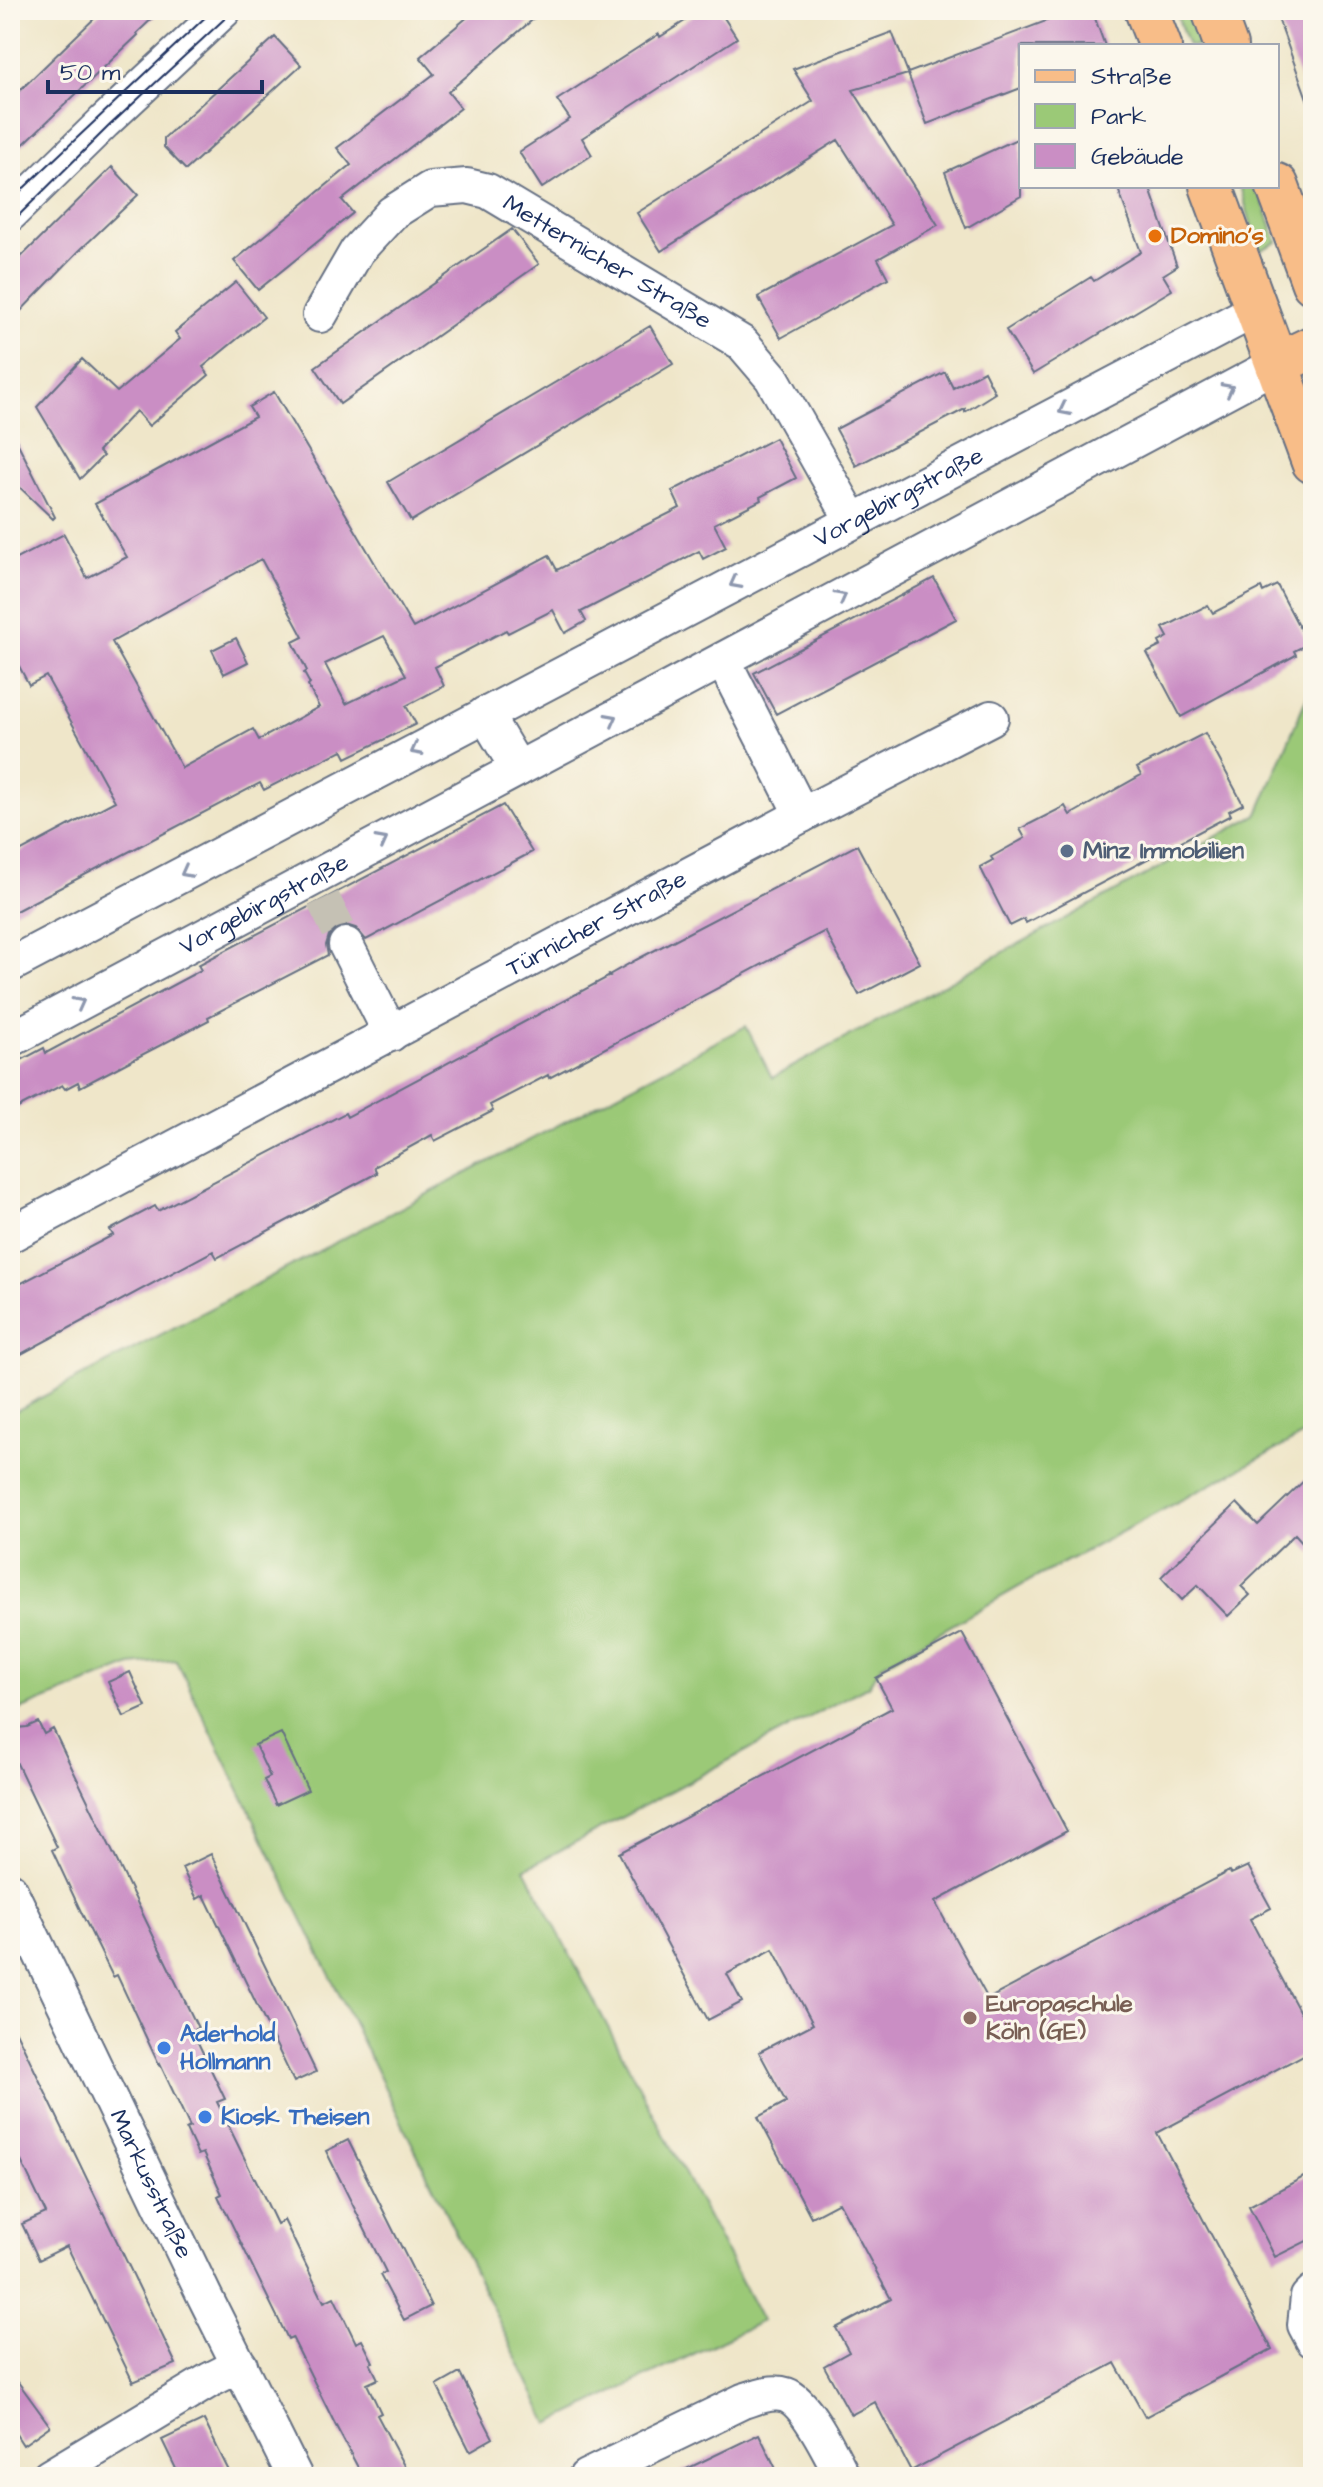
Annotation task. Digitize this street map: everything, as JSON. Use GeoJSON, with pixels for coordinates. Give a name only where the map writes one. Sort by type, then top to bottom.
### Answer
{"type":"FeatureCollection","features":[{"type":"Feature","properties":{"kind":"main road"},"geometry":{"type":"LineString","coordinates":[[1146,10],[1159,44]]}},
{"type":"Feature","properties":{"kind":"main road"},"geometry":{"type":"LineString","coordinates":[[1213,10],[1225,44]]}},
{"type":"Feature","properties":{"kind":"main road"},"geometry":{"type":"LineString","coordinates":[[1212,188],[1257,309],[1295,355],[1313,462]]}},
{"type":"Feature","properties":{"kind":"main road"},"geometry":{"type":"LineString","coordinates":[[1278,188],[1313,281]]}},
{"type":"Feature","properties":{"kind":"main road","name":"Vorgebirgstraße"},"geometry":{"type":"LineString","coordinates":[[1257,309],[1313,281]]}},
{"type":"Feature","properties":{"kind":"street"},"geometry":{"type":"LineString","coordinates":[[10,214],[224,10]]}},
{"type":"Feature","properties":{"kind":"street","name":"Metternicher Straße"},"geometry":{"type":"LineString","coordinates":[[320,315],[357,251],[392,213],[430,189],[467,186],[488,191],[742,343],[772,378],[853,521]]}},
{"type":"Feature","properties":{"kind":"street","name":"Vorgebirgstraße"},"geometry":{"type":"LineString","coordinates":[[10,965],[1257,309]]}},
{"type":"Feature","properties":{"kind":"street","name":"Vorgebirgstraße"},"geometry":{"type":"LineString","coordinates":[[10,1040],[318,888],[518,769],[1295,355]]}},
{"type":"Feature","properties":{"kind":"street"},"geometry":{"type":"LineString","coordinates":[[723,660],[802,815]]}},
{"type":"Feature","properties":{"kind":"street"},"geometry":{"type":"LineString","coordinates":[[485,714],[518,769]]}},
{"type":"Feature","properties":{"kind":"street","name":"Türnicher Straße"},"geometry":{"type":"LineString","coordinates":[[10,1235],[991,718]]}},
{"type":"Feature","properties":{"kind":"street"},"geometry":{"type":"LineString","coordinates":[[346,945],[391,1034]]}},
{"type":"Feature","properties":{"kind":"street","name":"Markusstraße"},"geometry":{"type":"LineString","coordinates":[[10,1890],[295,2477]]}},
{"type":"Feature","properties":{"kind":"street"},"geometry":{"type":"LineString","coordinates":[[1313,2292],[1308,2297],[1305,2325],[1313,2340]]}},
{"type":"Feature","properties":{"kind":"street"},"geometry":{"type":"LineString","coordinates":[[49,2477],[240,2365]]}},
{"type":"Feature","properties":{"kind":"street"},"geometry":{"type":"LineString","coordinates":[[586,2477],[743,2401],[770,2393],[787,2395],[799,2405],[818,2431],[843,2477]]}},
{"type":"Feature","properties":{"kind":"green space"},"geometry":{"type":"Polygon","coordinates":[[[1175,10],[1192,10],[1204,44],[1187,44],[1175,10]]]}},
{"type":"Feature","properties":{"kind":"green space"},"geometry":{"type":"Polygon","coordinates":[[[1241,188],[1258,188],[1277,242],[1259,251],[1241,188]]]}},
{"type":"Feature","properties":{"kind":"green space"},"geometry":{"type":"Polygon","coordinates":[[[1313,682],[1313,1430],[1033,1579],[882,1665],[868,1686],[525,1869],[762,2321],[549,2424],[176,1660],[131,1665],[10,1714],[10,1414],[746,1026],[772,1078],[1258,814],[1313,682]]]}},
{"type":"Feature","properties":{"kind":"building"},"geometry":{"type":"Polygon","coordinates":[[[103,10],[161,10],[10,157],[10,100],[103,10]]]}},
{"type":"Feature","properties":{"kind":"building"},"geometry":{"type":"Polygon","coordinates":[[[476,10],[544,10],[448,92],[461,108],[342,200],[353,213],[258,290],[234,261],[351,165],[337,148],[434,74],[420,57],[476,10]]]}},
{"type":"Feature","properties":{"kind":"building"},"geometry":{"type":"Polygon","coordinates":[[[702,10],[719,10],[737,38],[582,138],[592,155],[542,188],[519,152],[570,119],[557,100],[702,10]]]}},
{"type":"Feature","properties":{"kind":"building"},"geometry":{"type":"Polygon","coordinates":[[[1046,10],[1092,10],[1104,44],[1019,44],[1019,89],[927,124],[908,74],[853,90],[938,225],[878,259],[888,278],[781,338],[758,297],[892,225],[838,140],[661,251],[637,213],[813,101],[793,69],[892,32],[908,73],[1049,20],[1046,10]]]}},
{"type":"Feature","properties":{"kind":"building"},"geometry":{"type":"Polygon","coordinates":[[[1275,10],[1313,10],[1313,106],[1310,107],[1275,10]]]}},
{"type":"Feature","properties":{"kind":"building"},"geometry":{"type":"Polygon","coordinates":[[[275,37],[301,65],[186,170],[164,147],[164,138],[275,37]]]}},
{"type":"Feature","properties":{"kind":"building"},"geometry":{"type":"Polygon","coordinates":[[[1019,138],[1021,196],[966,228],[945,172],[1019,138]]]}},
{"type":"Feature","properties":{"kind":"building"},"geometry":{"type":"Polygon","coordinates":[[[112,167],[138,195],[10,322],[10,268],[112,167]]]}},
{"type":"Feature","properties":{"kind":"building"},"geometry":{"type":"Polygon","coordinates":[[[1118,188],[1150,188],[1177,266],[1163,275],[1172,290],[1033,374],[1006,330],[1091,277],[1094,281],[1141,252],[1118,188]]]}},
{"type":"Feature","properties":{"kind":"building"},"geometry":{"type":"Polygon","coordinates":[[[512,229],[539,264],[340,404],[315,367],[512,229]]]}},
{"type":"Feature","properties":{"kind":"building"},"geometry":{"type":"Polygon","coordinates":[[[236,282],[264,317],[203,367],[209,375],[149,426],[136,411],[98,451],[103,456],[80,479],[37,407],[82,359],[117,392],[180,339],[175,332],[236,282]]]}},
{"type":"Feature","properties":{"kind":"building"},"geometry":{"type":"Polygon","coordinates":[[[650,326],[673,364],[411,521],[388,482],[650,326]]]}},
{"type":"Feature","properties":{"kind":"building"},"geometry":{"type":"Polygon","coordinates":[[[984,371],[995,393],[965,412],[965,409],[856,466],[836,429],[945,372],[953,388],[984,371]]]}},
{"type":"Feature","properties":{"kind":"building"},"geometry":{"type":"Polygon","coordinates":[[[274,392],[413,628],[549,555],[557,570],[680,508],[672,491],[775,438],[796,478],[714,524],[726,547],[703,559],[699,551],[581,612],[586,621],[565,633],[553,610],[508,633],[506,630],[435,667],[444,686],[406,706],[416,724],[346,758],[342,750],[264,790],[260,783],[10,914],[10,857],[115,801],[46,676],[29,685],[10,649],[10,562],[64,534],[87,578],[127,557],[95,504],[255,417],[249,407],[274,392]],[[261,559],[112,642],[182,768],[253,729],[259,740],[319,707],[308,686],[310,684],[304,673],[307,671],[293,642],[303,637],[261,559]],[[384,636],[325,664],[346,704],[406,675],[384,636]]]}},
{"type":"Feature","properties":{"kind":"building"},"geometry":{"type":"Polygon","coordinates":[[[10,428],[55,517],[53,519],[10,478],[10,428]]]}},
{"type":"Feature","properties":{"kind":"building"},"geometry":{"type":"Polygon","coordinates":[[[934,578],[956,619],[776,714],[754,673],[934,578]]]}},
{"type":"Feature","properties":{"kind":"building"},"geometry":{"type":"Polygon","coordinates":[[[1277,585],[1308,644],[1294,651],[1296,655],[1181,717],[1147,653],[1161,646],[1159,642],[1168,637],[1163,628],[1208,605],[1213,613],[1261,588],[1263,592],[1277,585]]]}},
{"type":"Feature","properties":{"kind":"building"},"geometry":{"type":"Polygon","coordinates":[[[236,638],[248,662],[224,674],[212,650],[236,638]]]}},
{"type":"Feature","properties":{"kind":"building"},"geometry":{"type":"Polygon","coordinates":[[[1205,733],[1243,804],[1229,811],[1231,815],[1026,923],[1024,919],[1010,926],[980,867],[993,860],[991,857],[1025,838],[1020,829],[1065,806],[1070,815],[1141,775],[1137,768],[1205,733]]]}},
{"type":"Feature","properties":{"kind":"building"},"geometry":{"type":"Polygon","coordinates":[[[503,805],[532,852],[366,940],[356,928],[346,925],[338,927],[329,935],[326,945],[328,955],[80,1087],[78,1082],[65,1089],[62,1085],[10,1112],[10,1066],[44,1048],[46,1053],[201,970],[198,965],[503,805]]]}},
{"type":"Feature","properties":{"kind":"building"},"geometry":{"type":"Polygon","coordinates":[[[857,845],[920,963],[859,995],[825,931],[549,1078],[548,1075],[490,1105],[493,1111],[435,1141],[432,1135],[374,1167],[377,1173],[217,1258],[213,1251],[10,1360],[10,1289],[113,1235],[110,1230],[155,1206],[158,1211],[345,1113],[347,1117],[636,960],[857,845]]]}},
{"type":"Feature","properties":{"kind":"building"},"geometry":{"type":"Polygon","coordinates":[[[1313,1472],[1313,1554],[1295,1534],[1241,1586],[1250,1595],[1228,1616],[1198,1585],[1182,1600],[1161,1577],[1237,1503],[1258,1525],[1313,1472]]]}},
{"type":"Feature","properties":{"kind":"building","name":"Europaschule Köln (GE)"},"geometry":{"type":"Polygon","coordinates":[[[962,1633],[1067,1831],[935,1902],[988,1999],[1229,1871],[1231,1874],[1248,1866],[1271,1908],[1250,1919],[1313,2037],[1313,2050],[1157,2133],[1272,2349],[1145,2417],[1115,2363],[911,2471],[875,2402],[851,2415],[824,2366],[849,2352],[836,2328],[891,2299],[839,2202],[811,2217],[758,2117],[786,2102],[759,2052],[813,2024],[773,1949],[727,1974],[742,2002],[708,2020],[619,1853],[892,1708],[876,1678],[962,1633]]]}},
{"type":"Feature","properties":{"kind":"building"},"geometry":{"type":"Polygon","coordinates":[[[130,1672],[146,1707],[124,1717],[108,1682],[130,1672]]]}},
{"type":"Feature","properties":{"kind":"building"},"geometry":{"type":"Polygon","coordinates":[[[38,1722],[44,1734],[53,1729],[198,2028],[192,2030],[225,2099],[217,2102],[277,2224],[284,2220],[324,2302],[334,2297],[356,2343],[362,2340],[373,2362],[370,2363],[378,2379],[367,2384],[381,2413],[377,2415],[410,2477],[363,2477],[292,2337],[288,2339],[218,2196],[222,2194],[203,2153],[198,2155],[186,2129],[190,2127],[117,1975],[113,1977],[83,1916],[52,1850],[57,1847],[10,1749],[10,1735],[17,1728],[38,1722]]]}},
{"type":"Feature","properties":{"kind":"building"},"geometry":{"type":"Polygon","coordinates":[[[281,1733],[308,1790],[276,1805],[264,1780],[270,1777],[255,1745],[281,1733]]]}},
{"type":"Feature","properties":{"kind":"building"},"geometry":{"type":"Polygon","coordinates":[[[211,1854],[316,2072],[294,2082],[204,1895],[197,1899],[182,1868],[211,1854]]]}},
{"type":"Feature","properties":{"kind":"building"},"geometry":{"type":"Polygon","coordinates":[[[10,2019],[176,2364],[133,2382],[67,2246],[39,2260],[22,2224],[46,2213],[10,2138],[10,2019]]]}},
{"type":"Feature","properties":{"kind":"building"},"geometry":{"type":"Polygon","coordinates":[[[348,2140],[431,2306],[404,2320],[380,2275],[386,2272],[326,2151],[348,2140]]]}},
{"type":"Feature","properties":{"kind":"building"},"geometry":{"type":"Polygon","coordinates":[[[1313,2172],[1313,2238],[1275,2257],[1249,2206],[1313,2172]]]}},
{"type":"Feature","properties":{"kind":"building"},"geometry":{"type":"Polygon","coordinates":[[[10,2371],[50,2426],[23,2445],[10,2425],[10,2371]]]}},
{"type":"Feature","properties":{"kind":"building"},"geometry":{"type":"Polygon","coordinates":[[[460,2373],[493,2438],[470,2451],[437,2386],[460,2373]]]}},
{"type":"Feature","properties":{"kind":"building"},"geometry":{"type":"Polygon","coordinates":[[[204,2420],[232,2477],[180,2477],[162,2440],[204,2420]]]}},
{"type":"Feature","properties":{"kind":"building"},"geometry":{"type":"Polygon","coordinates":[[[759,2434],[780,2477],[670,2477],[759,2434]]]}},
{"type":"Feature","properties":{"kind":"tunnel"},"geometry":{"type":"LineString","coordinates":[[323,899],[346,945]]}},
{"type":"Feature","properties":{"kind":"tram line"},"geometry":{"type":"LineString","coordinates":[[10,201],[213,10]]}},
{"type":"Feature","properties":{"kind":"tram line"},"geometry":{"type":"LineString","coordinates":[[10,224],[109,126],[234,10]]}},
{"type":"Feature","properties":{"kind":"place","name":"Domino's"},"geometry":{"type":"Point","coordinates":[1155,236]}},
{"type":"Feature","properties":{"kind":"place","name":"Minz Immobilien"},"geometry":{"type":"Point","coordinates":[1067,851]}},
{"type":"Feature","properties":{"kind":"place","name":"Europaschule Köln (GE)"},"geometry":{"type":"Point","coordinates":[970,2018]}},
{"type":"Feature","properties":{"kind":"place","name":"Aderhold Hollmann"},"geometry":{"type":"Point","coordinates":[164,2048]}},
{"type":"Feature","properties":{"kind":"place","name":"Kiosk Theisen"},"geometry":{"type":"Point","coordinates":[205,2117]}}]}
